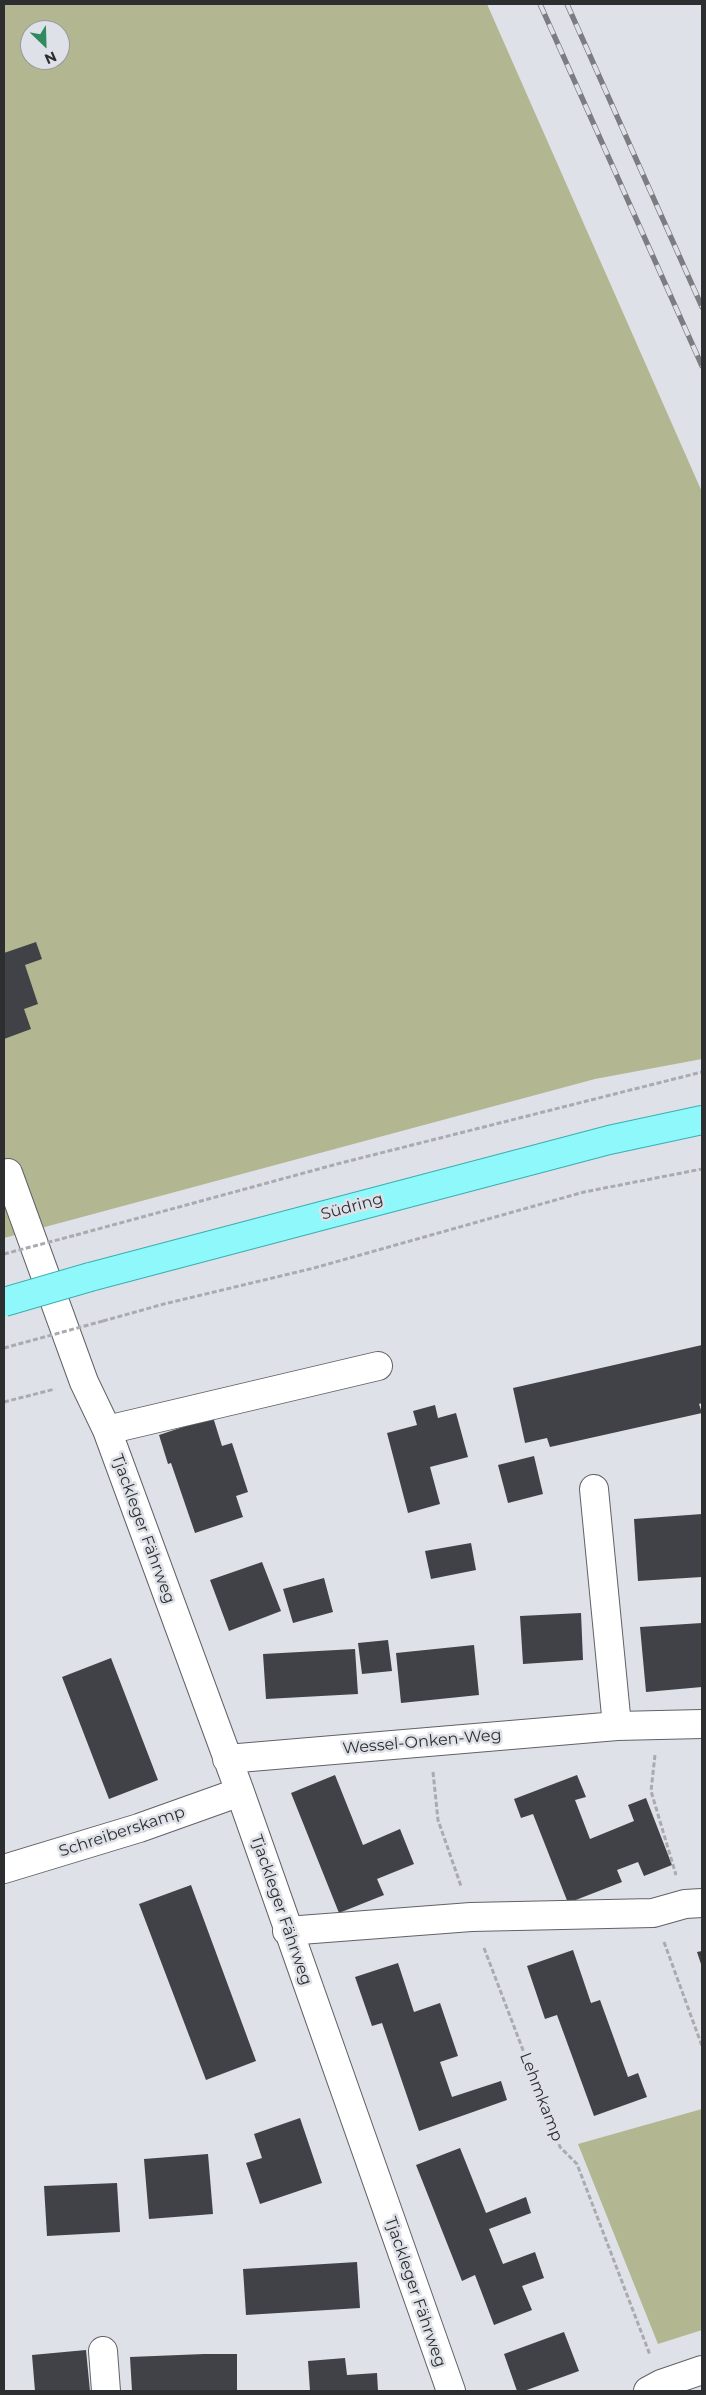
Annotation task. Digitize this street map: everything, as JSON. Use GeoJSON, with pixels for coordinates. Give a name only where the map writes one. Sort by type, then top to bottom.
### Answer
{"type":"FeatureCollection","features":[{"type":"Feature","properties":{"kind":"main road","name":"Südring"},"geometry":{"type":"LineString","coordinates":[[4,1302],[90,1277],[609,1140],[702,1120]]}},
{"type":"Feature","properties":{"kind":"street","name":"Tjackleger Fährweg"},"geometry":{"type":"LineString","coordinates":[[8,1173],[84,1382],[107,1430],[240,1792],[450,2391]]}},
{"type":"Feature","properties":{"kind":"street"},"geometry":{"type":"LineString","coordinates":[[107,1430],[378,1366]]}},
{"type":"Feature","properties":{"kind":"street"},"geometry":{"type":"LineString","coordinates":[[594,1489],[617,1726]]}},
{"type":"Feature","properties":{"kind":"street","name":"Wessel-Onken-Weg"},"geometry":{"type":"LineString","coordinates":[[227,1759],[617,1726],[702,1724]]}},
{"type":"Feature","properties":{"kind":"street","name":"Schreiberskamp"},"geometry":{"type":"LineString","coordinates":[[4,1869],[139,1828],[240,1792]]}},
{"type":"Feature","properties":{"kind":"street"},"geometry":{"type":"LineString","coordinates":[[287,1930],[471,1917],[653,1913],[694,1904]]}},
{"type":"Feature","properties":{"kind":"street"},"geometry":{"type":"LineString","coordinates":[[103,2351],[106,2391]]}},
{"type":"Feature","properties":{"kind":"street"},"geometry":{"type":"LineString","coordinates":[[654,2388],[702,2370]]}},
{"type":"Feature","properties":{"kind":"path"},"geometry":{"type":"LineString","coordinates":[[4,1254],[394,1149],[702,1072]]}},
{"type":"Feature","properties":{"kind":"path"},"geometry":{"type":"LineString","coordinates":[[4,1348],[164,1304],[314,1268],[584,1192],[702,1169]]}},
{"type":"Feature","properties":{"kind":"path"},"geometry":{"type":"LineString","coordinates":[[4,1402],[84,1382]]}},
{"type":"Feature","properties":{"kind":"path"},"geometry":{"type":"LineString","coordinates":[[657,1725],[651,1791],[694,1904]]}},
{"type":"Feature","properties":{"kind":"path","name":"Lehmkamp"},"geometry":{"type":"LineString","coordinates":[[433,1742],[438,1820],[471,1917],[560,2147],[577,2164],[654,2388]]}},
{"type":"Feature","properties":{"kind":"path"},"geometry":{"type":"LineString","coordinates":[[653,1913],[702,2046]]}},
{"type":"Feature","properties":{"kind":"green space"},"geometry":{"type":"Polygon","coordinates":[[[4,4],[487,4],[702,492],[702,1059],[595,1079],[4,1238],[4,4]]]}},
{"type":"Feature","properties":{"kind":"green space"},"geometry":{"type":"Polygon","coordinates":[[[702,2109],[702,2330],[658,2344],[578,2144],[702,2109]]]}},
{"type":"Feature","properties":{"kind":"building"},"geometry":{"type":"Polygon","coordinates":[[[36,942],[42,959],[25,965],[38,1004],[24,1009],[31,1029],[4,1039],[4,953],[36,942]]]}},
{"type":"Feature","properties":{"kind":"building"},"geometry":{"type":"Polygon","coordinates":[[[702,1345],[702,1403],[699,1404],[702,1413],[550,1447],[547,1438],[525,1443],[513,1388],[702,1345]]]}},
{"type":"Feature","properties":{"kind":"building"},"geometry":{"type":"Polygon","coordinates":[[[435,1405],[438,1418],[456,1413],[468,1457],[430,1467],[440,1504],[408,1513],[387,1433],[417,1425],[413,1411],[435,1405]]]}},
{"type":"Feature","properties":{"kind":"building"},"geometry":{"type":"Polygon","coordinates":[[[213,1417],[222,1446],[232,1443],[248,1492],[236,1496],[243,1517],[195,1533],[171,1463],[168,1464],[159,1435],[213,1417]]]}},
{"type":"Feature","properties":{"kind":"building"},"geometry":{"type":"Polygon","coordinates":[[[534,1456],[543,1494],[508,1503],[498,1465],[534,1456]]]}},
{"type":"Feature","properties":{"kind":"building"},"geometry":{"type":"Polygon","coordinates":[[[702,1514],[702,1577],[638,1581],[634,1519],[702,1514]]]}},
{"type":"Feature","properties":{"kind":"building"},"geometry":{"type":"Polygon","coordinates":[[[471,1543],[476,1570],[431,1579],[425,1551],[471,1543]]]}},
{"type":"Feature","properties":{"kind":"building"},"geometry":{"type":"Polygon","coordinates":[[[262,1562],[281,1611],[229,1631],[210,1580],[262,1562]]]}},
{"type":"Feature","properties":{"kind":"building"},"geometry":{"type":"Polygon","coordinates":[[[324,1578],[333,1612],[293,1623],[283,1589],[324,1578]]]}},
{"type":"Feature","properties":{"kind":"building"},"geometry":{"type":"Polygon","coordinates":[[[581,1613],[583,1660],[523,1664],[520,1616],[581,1613]]]}},
{"type":"Feature","properties":{"kind":"building"},"geometry":{"type":"Polygon","coordinates":[[[702,1623],[702,1687],[646,1692],[640,1627],[702,1623]]]}},
{"type":"Feature","properties":{"kind":"building"},"geometry":{"type":"Polygon","coordinates":[[[388,1640],[392,1671],[362,1674],[358,1643],[388,1640]]]}},
{"type":"Feature","properties":{"kind":"building"},"geometry":{"type":"Polygon","coordinates":[[[474,1645],[479,1695],[401,1703],[396,1653],[474,1645]]]}},
{"type":"Feature","properties":{"kind":"building"},"geometry":{"type":"Polygon","coordinates":[[[355,1649],[358,1694],[266,1699],[263,1654],[355,1649]]]}},
{"type":"Feature","properties":{"kind":"building"},"geometry":{"type":"Polygon","coordinates":[[[111,1658],[158,1780],[109,1799],[62,1677],[111,1658]]]}},
{"type":"Feature","properties":{"kind":"building"},"geometry":{"type":"Polygon","coordinates":[[[335,1775],[363,1845],[400,1829],[414,1864],[377,1879],[384,1895],[339,1913],[291,1793],[335,1775]]]}},
{"type":"Feature","properties":{"kind":"building"},"geometry":{"type":"Polygon","coordinates":[[[577,1775],[586,1797],[575,1800],[590,1839],[634,1821],[628,1805],[646,1798],[672,1865],[644,1876],[638,1862],[617,1870],[622,1882],[568,1903],[533,1814],[521,1818],[514,1799],[577,1775]]]}},
{"type":"Feature","properties":{"kind":"building"},"geometry":{"type":"Polygon","coordinates":[[[191,1885],[256,2061],[206,2080],[139,1904],[191,1885]]]}},
{"type":"Feature","properties":{"kind":"building"},"geometry":{"type":"Polygon","coordinates":[[[573,1950],[591,2003],[600,2000],[628,2077],[638,2073],[647,2097],[594,2116],[557,2015],[545,2019],[527,1966],[573,1950]]]}},
{"type":"Feature","properties":{"kind":"building"},"geometry":{"type":"Polygon","coordinates":[[[702,1951],[702,1967],[697,1952],[702,1951]]]}},
{"type":"Feature","properties":{"kind":"building"},"geometry":{"type":"Polygon","coordinates":[[[398,1963],[414,2012],[440,2003],[458,2056],[440,2062],[452,2097],[501,2081],[507,2100],[419,2131],[382,2023],[372,2026],[355,1977],[398,1963]]]}},
{"type":"Feature","properties":{"kind":"building"},"geometry":{"type":"Polygon","coordinates":[[[300,2118],[322,2183],[260,2204],[246,2163],[262,2158],[254,2134],[300,2118]]]}},
{"type":"Feature","properties":{"kind":"building"},"geometry":{"type":"Polygon","coordinates":[[[460,2148],[486,2213],[526,2197],[531,2213],[489,2229],[503,2264],[535,2252],[544,2278],[522,2286],[532,2310],[494,2325],[475,2275],[462,2281],[416,2165],[460,2148]]]}},
{"type":"Feature","properties":{"kind":"building"},"geometry":{"type":"Polygon","coordinates":[[[208,2154],[213,2214],[149,2219],[144,2159],[208,2154]]]}},
{"type":"Feature","properties":{"kind":"building"},"geometry":{"type":"Polygon","coordinates":[[[117,2183],[120,2232],[47,2236],[44,2186],[117,2183]]]}},
{"type":"Feature","properties":{"kind":"building"},"geometry":{"type":"Polygon","coordinates":[[[357,2262],[360,2308],[246,2315],[243,2269],[357,2262]]]}},
{"type":"Feature","properties":{"kind":"building"},"geometry":{"type":"Polygon","coordinates":[[[564,2332],[579,2371],[524,2391],[517,2391],[504,2354],[564,2332]]]}},
{"type":"Feature","properties":{"kind":"building"},"geometry":{"type":"Polygon","coordinates":[[[86,2350],[90,2391],[35,2391],[32,2355],[86,2350]]]}},
{"type":"Feature","properties":{"kind":"building"},"geometry":{"type":"Polygon","coordinates":[[[237,2354],[237,2391],[132,2391],[130,2357],[237,2354]]]}},
{"type":"Feature","properties":{"kind":"building"},"geometry":{"type":"Polygon","coordinates":[[[345,2358],[347,2375],[377,2373],[378,2391],[310,2391],[308,2361],[345,2358]]]}},
{"type":"Feature","properties":{"kind":"railway"},"geometry":{"type":"LineString","coordinates":[[540,4],[702,366]]}},
{"type":"Feature","properties":{"kind":"railway"},"geometry":{"type":"LineString","coordinates":[[567,4],[702,307]]}}]}
